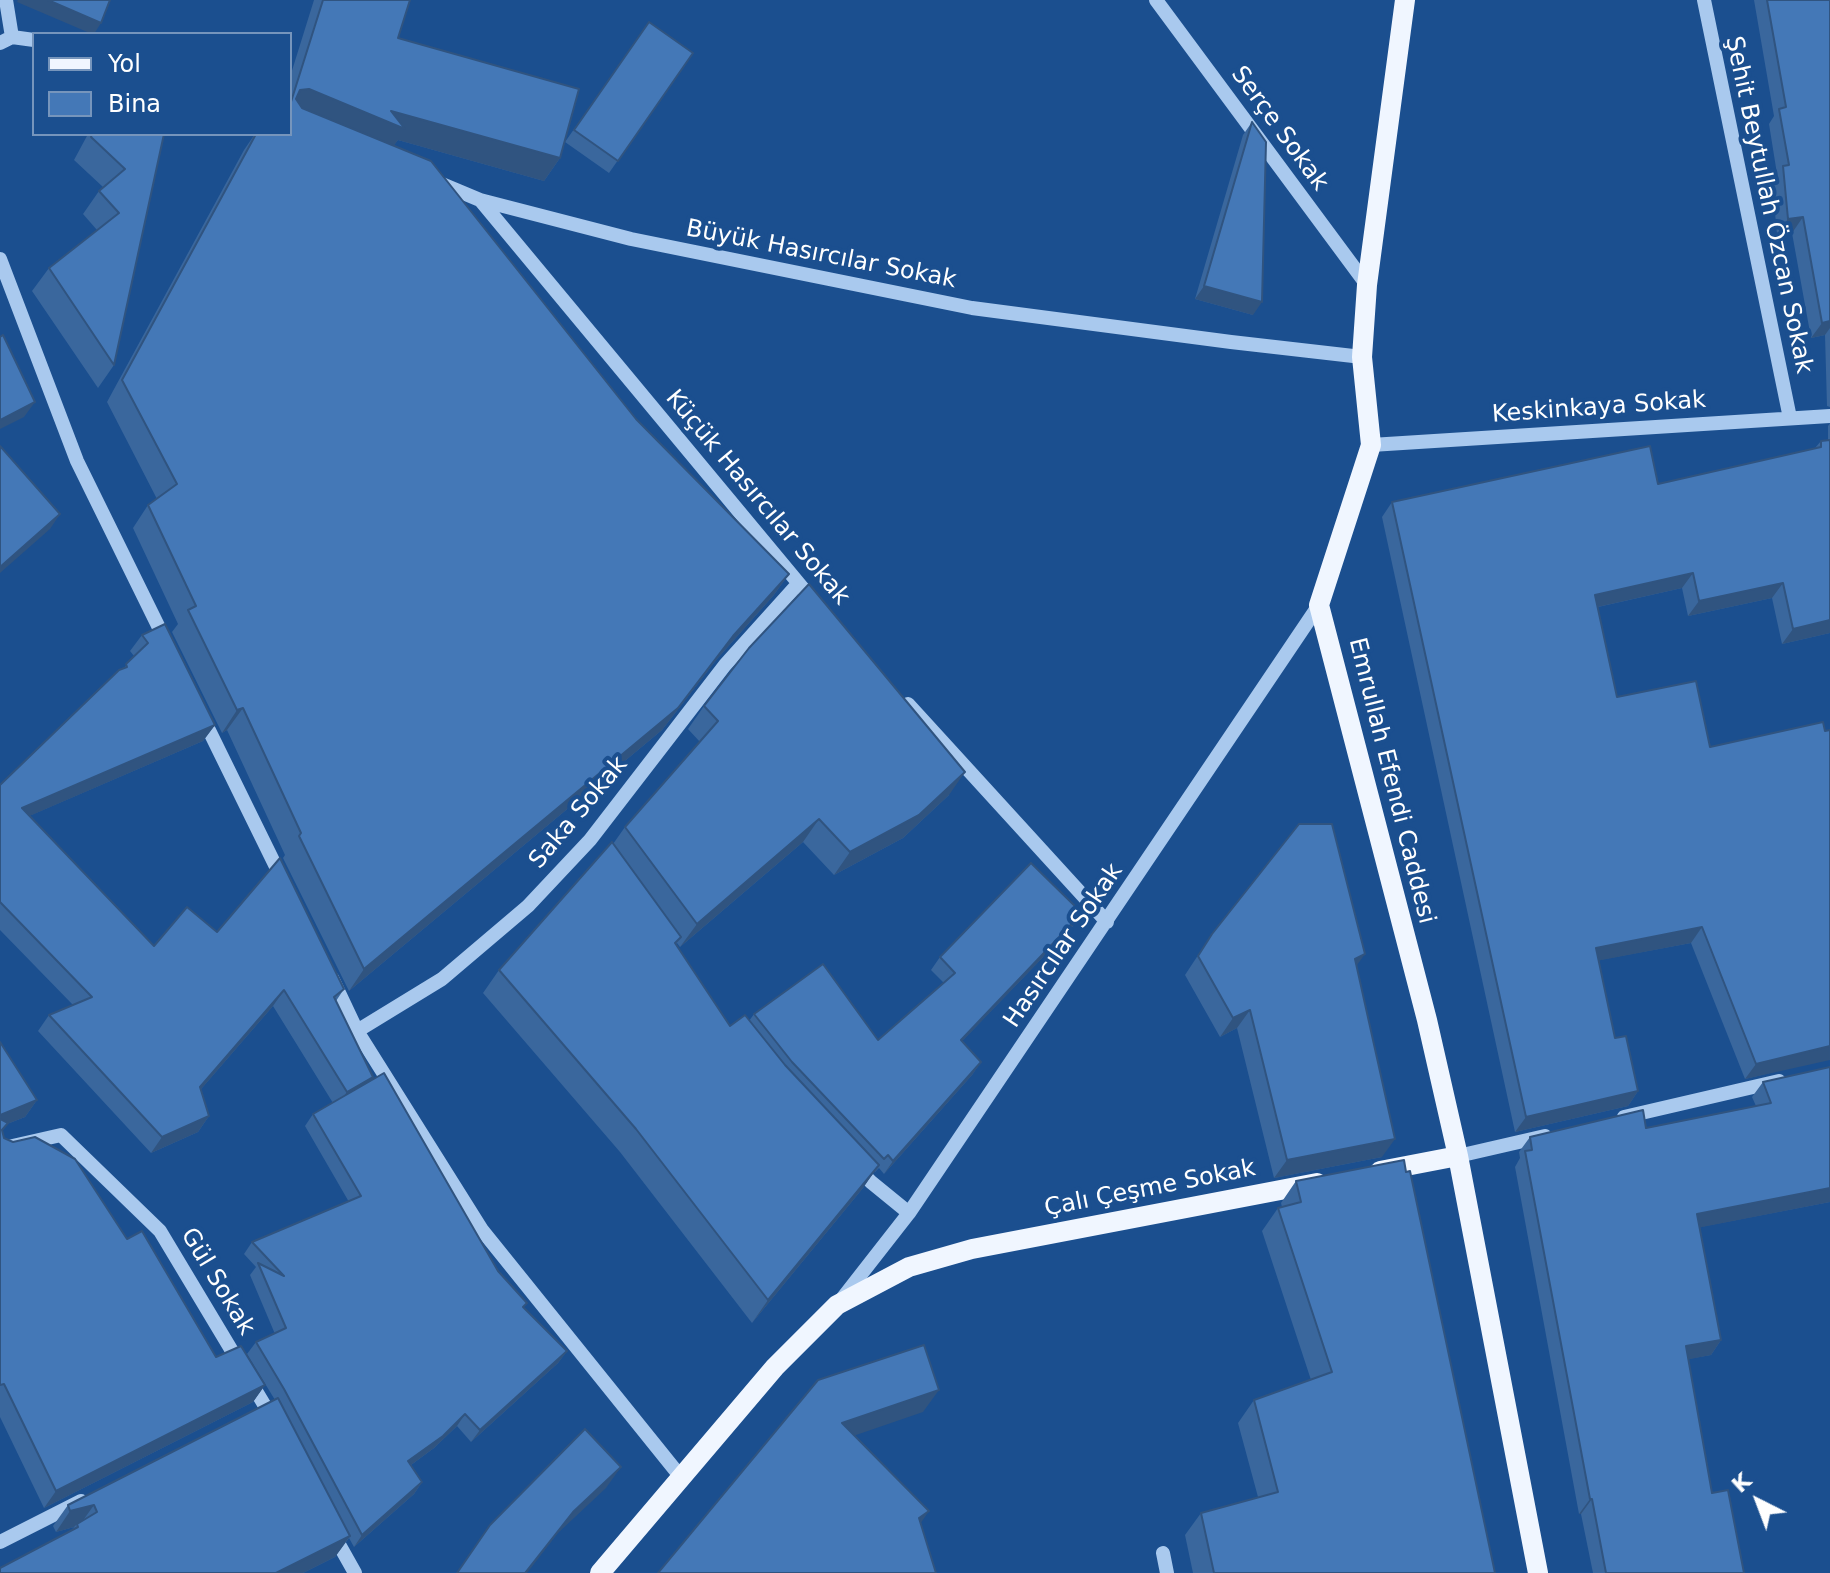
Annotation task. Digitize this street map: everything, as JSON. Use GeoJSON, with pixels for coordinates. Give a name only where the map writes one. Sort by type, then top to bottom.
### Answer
{"type":"FeatureCollection","features":[{"type":"Feature","properties":{"kind":"main road"},"geometry":{"type":"LineString","coordinates":[[1319,605],[1371,445],[1362,357],[1367,285],[1405,0]]}},
{"type":"Feature","properties":{"kind":"main road","name":"Emrullah Efendi Caddesi"},"geometry":{"type":"LineString","coordinates":[[1319,605],[1427,1020],[1458,1156],[1538,1573]]}},
{"type":"Feature","properties":{"kind":"main road"},"geometry":{"type":"LineString","coordinates":[[1365,1174],[1458,1156]]}},
{"type":"Feature","properties":{"kind":"main road","name":"Çalı Çeşme Sokak"},"geometry":{"type":"LineString","coordinates":[[600,1573],[775,1367],[837,1305],[909,1267],[972,1249],[1333,1180]]}},
{"type":"Feature","properties":{"kind":"street"},"geometry":{"type":"LineString","coordinates":[[6,0],[6,40],[32,40]]}},
{"type":"Feature","properties":{"kind":"street","name":"Serçe Sokak"},"geometry":{"type":"LineString","coordinates":[[1156,0],[1367,285]]}},
{"type":"Feature","properties":{"kind":"street","name":"Şehit Beytullah Özcan Sokak"},"geometry":{"type":"LineString","coordinates":[[1704,0],[1790,418]]}},
{"type":"Feature","properties":{"kind":"street","name":"Büyük Hasırcılar Sokak"},"geometry":{"type":"LineString","coordinates":[[422,176],[480,200],[631,239],[972,308],[1362,357]]}},
{"type":"Feature","properties":{"kind":"street","name":"Küçük Hasırcılar Sokak"},"geometry":{"type":"LineString","coordinates":[[480,200],[830,619]]}},
{"type":"Feature","properties":{"kind":"street"},"geometry":{"type":"LineString","coordinates":[[0,259],[77,461],[171,652]]}},
{"type":"Feature","properties":{"kind":"street","name":"Keskinkaya Sokak"},"geometry":{"type":"LineString","coordinates":[[1371,445],[1830,416]]}},
{"type":"Feature","properties":{"kind":"street","name":"Saka Sokak"},"geometry":{"type":"LineString","coordinates":[[357,1031],[442,979],[594,846],[725,665],[798,584]]}},
{"type":"Feature","properties":{"kind":"street","name":"Hasırcılar Sokak"},"geometry":{"type":"LineString","coordinates":[[837,1305],[909,1213],[1319,605]]}},
{"type":"Feature","properties":{"kind":"street"},"geometry":{"type":"LineString","coordinates":[[894,689],[1107,922]]}},
{"type":"Feature","properties":{"kind":"street"},"geometry":{"type":"LineString","coordinates":[[198,708],[288,891]]}},
{"type":"Feature","properties":{"kind":"street"},"geometry":{"type":"LineString","coordinates":[[323,961],[357,1031],[482,1230],[680,1476]]}},
{"type":"Feature","properties":{"kind":"street"},"geometry":{"type":"LineString","coordinates":[[1613,1120],[1799,1076]]}},
{"type":"Feature","properties":{"kind":"street"},"geometry":{"type":"LineString","coordinates":[[1458,1156],[1567,1131]]}},
{"type":"Feature","properties":{"kind":"street","name":"Gül Sokak"},"geometry":{"type":"LineString","coordinates":[[0,1149],[61,1135],[160,1231],[260,1410],[281,1434]]}},
{"type":"Feature","properties":{"kind":"street"},"geometry":{"type":"LineString","coordinates":[[850,1160],[909,1213]]}},
{"type":"Feature","properties":{"kind":"street"},"geometry":{"type":"LineString","coordinates":[[0,1542],[90,1496]]}},
{"type":"Feature","properties":{"kind":"street"},"geometry":{"type":"LineString","coordinates":[[323,1515],[355,1573]]}},
{"type":"Feature","properties":{"kind":"street"},"geometry":{"type":"LineString","coordinates":[[1163,1553],[1167,1573]]}},
{"type":"Feature","properties":{"kind":"building"},"geometry":{"type":"Polygon","coordinates":[[[48,0],[110,0],[101,23],[48,0]]]}},
{"type":"Feature","properties":{"kind":"building"},"geometry":{"type":"Polygon","coordinates":[[[323,0],[410,0],[398,38],[579,89],[560,158],[391,111],[405,129],[309,89],[300,90],[296,99],[302,108],[431,161],[636,419],[789,574],[733,636],[678,708],[364,969],[299,836],[301,833],[243,708],[237,710],[188,610],[196,606],[148,505],[177,484],[122,380],[255,136],[292,136],[292,99],[323,0]]]}},
{"type":"Feature","properties":{"kind":"building"},"geometry":{"type":"Polygon","coordinates":[[[1767,0],[1830,0],[1830,321],[1822,323],[1803,217],[1788,219],[1783,166],[1789,165],[1779,109],[1786,107],[1767,0]]]}},
{"type":"Feature","properties":{"kind":"building"},"geometry":{"type":"Polygon","coordinates":[[[649,22],[693,53],[618,161],[574,130],[649,22]]]}},
{"type":"Feature","properties":{"kind":"building"},"geometry":{"type":"Polygon","coordinates":[[[1252,122],[1266,142],[1262,302],[1204,286],[1252,122]]]}},
{"type":"Feature","properties":{"kind":"building"},"geometry":{"type":"Polygon","coordinates":[[[164,136],[114,365],[49,268],[119,213],[99,191],[125,169],[91,137],[164,136]]]}},
{"type":"Feature","properties":{"kind":"building"},"geometry":{"type":"Polygon","coordinates":[[[3,335],[35,402],[0,420],[0,337],[3,335]]]}},
{"type":"Feature","properties":{"kind":"building"},"geometry":{"type":"Polygon","coordinates":[[[1830,440],[1830,620],[1793,629],[1783,583],[1699,601],[1693,573],[1595,595],[1617,697],[1696,681],[1710,747],[1823,722],[1825,731],[1830,730],[1830,1046],[1756,1064],[1702,927],[1596,948],[1615,1038],[1626,1036],[1638,1091],[1526,1117],[1392,502],[1650,446],[1658,484],[1821,447],[1821,441],[1830,440]]]}},
{"type":"Feature","properties":{"kind":"building"},"geometry":{"type":"Polygon","coordinates":[[[0,446],[60,514],[0,567],[0,446]]]}},
{"type":"Feature","properties":{"kind":"building"},"geometry":{"type":"Polygon","coordinates":[[[809,584],[965,772],[919,815],[850,852],[819,819],[697,924],[625,827],[718,721],[704,706],[749,648],[809,584]]]}},
{"type":"Feature","properties":{"kind":"building"},"geometry":{"type":"Polygon","coordinates":[[[165,624],[215,725],[22,808],[154,946],[187,907],[217,932],[280,858],[344,989],[334,997],[373,1077],[347,1092],[284,990],[200,1087],[209,1116],[162,1137],[49,1015],[92,997],[0,902],[0,785],[119,670],[127,667],[126,664],[148,643],[142,635],[165,624]]]}},
{"type":"Feature","properties":{"kind":"building"},"geometry":{"type":"Polygon","coordinates":[[[1299,824],[1332,824],[1365,954],[1355,959],[1395,1139],[1287,1160],[1250,1010],[1233,1018],[1198,956],[1299,824]]]}},
{"type":"Feature","properties":{"kind":"building"},"geometry":{"type":"Polygon","coordinates":[[[612,842],[681,937],[675,943],[730,1026],[745,1015],[785,1065],[879,1165],[768,1300],[636,1129],[499,970],[612,842]]]}},
{"type":"Feature","properties":{"kind":"building"},"geometry":{"type":"Polygon","coordinates":[[[1031,863],[1082,913],[961,1040],[981,1062],[893,1161],[888,1155],[884,1159],[792,1062],[754,1014],[823,964],[878,1040],[955,973],[940,957],[1031,863]]]}},
{"type":"Feature","properties":{"kind":"building"},"geometry":{"type":"Polygon","coordinates":[[[0,1042],[37,1100],[0,1115],[0,1042]]]}},
{"type":"Feature","properties":{"kind":"building"},"geometry":{"type":"Polygon","coordinates":[[[1830,1067],[1830,1188],[1697,1214],[1721,1340],[1686,1346],[1712,1493],[1728,1490],[1744,1573],[1606,1573],[1525,1151],[1532,1150],[1530,1137],[1643,1110],[1646,1128],[1771,1103],[1763,1082],[1830,1067]]]}},
{"type":"Feature","properties":{"kind":"building"},"geometry":{"type":"Polygon","coordinates":[[[384,1073],[498,1271],[527,1303],[523,1307],[567,1351],[480,1430],[465,1414],[443,1436],[408,1461],[422,1482],[362,1535],[256,1342],[286,1328],[258,1263],[284,1276],[252,1242],[361,1196],[313,1114],[384,1073]]]}},
{"type":"Feature","properties":{"kind":"building"},"geometry":{"type":"Polygon","coordinates":[[[0,1119],[8,1123],[2,1130],[4,1138],[13,1142],[35,1137],[75,1159],[127,1239],[142,1231],[216,1357],[241,1346],[265,1385],[56,1491],[4,1384],[0,1385],[0,1119]]]}},
{"type":"Feature","properties":{"kind":"building"},"geometry":{"type":"Polygon","coordinates":[[[1404,1160],[1406,1172],[1410,1171],[1495,1573],[1214,1573],[1201,1513],[1278,1492],[1254,1400],[1332,1372],[1278,1208],[1301,1202],[1296,1181],[1404,1160]]]}},
{"type":"Feature","properties":{"kind":"building"},"geometry":{"type":"Polygon","coordinates":[[[924,1345],[939,1390],[842,1423],[929,1511],[919,1518],[936,1573],[658,1573],[818,1380],[924,1345]]]}},
{"type":"Feature","properties":{"kind":"building"},"geometry":{"type":"Polygon","coordinates":[[[278,1398],[350,1536],[276,1573],[0,1573],[0,1568],[78,1527],[77,1524],[97,1512],[94,1505],[70,1511],[68,1505],[278,1398]]]}},
{"type":"Feature","properties":{"kind":"building"},"geometry":{"type":"Polygon","coordinates":[[[585,1429],[621,1467],[573,1512],[525,1573],[457,1573],[490,1525],[585,1429]]]}}]}
